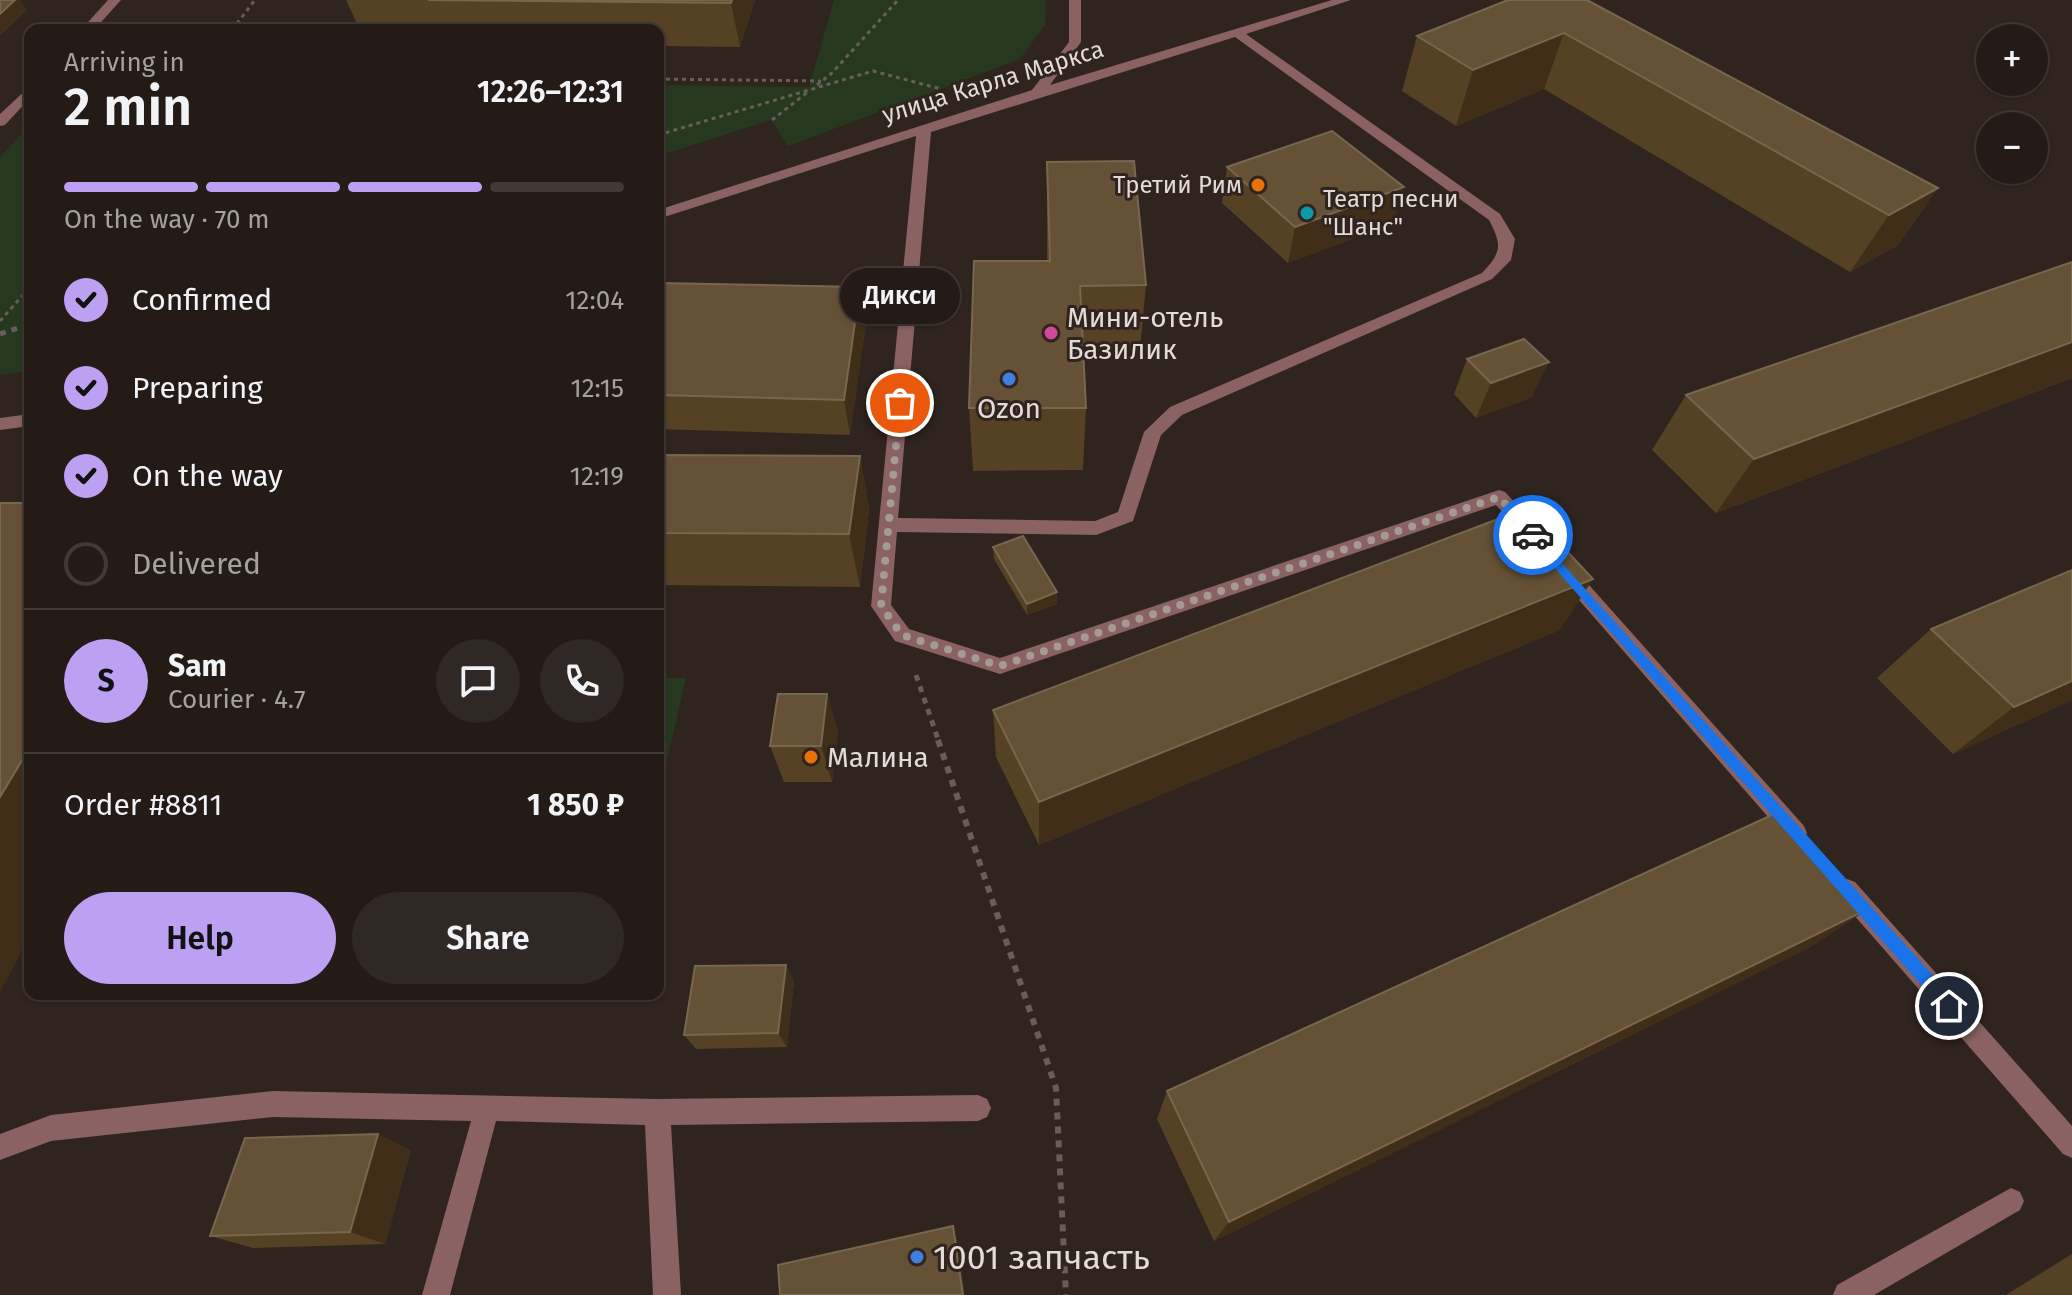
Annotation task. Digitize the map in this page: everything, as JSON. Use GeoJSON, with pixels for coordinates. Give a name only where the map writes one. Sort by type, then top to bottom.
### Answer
{"type":"FeatureCollection","features":[{"type":"Feature","properties":{"kind":"street"},"geometry":{"type":"LineString","coordinates":[[93,24],[115,0]]}},
{"type":"Feature","properties":{"kind":"street"},"geometry":{"type":"LineString","coordinates":[[1037,93],[1075,42],[1075,0]]}},
{"type":"Feature","properties":{"kind":"street","name":"улица Карла Маркса"},"geometry":{"type":"LineString","coordinates":[[664,213],[1000,104],[1345,0]]}},
{"type":"Feature","properties":{"kind":"street"},"geometry":{"type":"LineString","coordinates":[[889,525],[1096,528],[1126,516],[1153,432],[1176,411],[1487,276],[1503,260],[1507,239],[1495,217],[1237,33]]}},
{"type":"Feature","properties":{"kind":"street"},"geometry":{"type":"LineString","coordinates":[[0,122],[24,96]]}},
{"type":"Feature","properties":{"kind":"street"},"geometry":{"type":"LineString","coordinates":[[924,129],[881,606],[902,635],[1000,666],[1499,497],[1812,850]]}},
{"type":"Feature","properties":{"kind":"street"},"geometry":{"type":"LineString","coordinates":[[0,424],[24,421]]}},
{"type":"Feature","properties":{"kind":"street"},"geometry":{"type":"LineString","coordinates":[[1832,874],[2072,1145]]}},
{"type":"Feature","properties":{"kind":"street"},"geometry":{"type":"LineString","coordinates":[[0,1147],[51,1128],[273,1104],[657,1112],[978,1108]]}},
{"type":"Feature","properties":{"kind":"street"},"geometry":{"type":"LineString","coordinates":[[436,1295],[487,1109]]}},
{"type":"Feature","properties":{"kind":"street"},"geometry":{"type":"LineString","coordinates":[[657,1112],[667,1295]]}},
{"type":"Feature","properties":{"kind":"street"},"geometry":{"type":"LineString","coordinates":[[1847,1295],[2011,1201]]}},
{"type":"Feature","properties":{"kind":"path"},"geometry":{"type":"LineString","coordinates":[[237,24],[255,0]]}},
{"type":"Feature","properties":{"kind":"path"},"geometry":{"type":"LineString","coordinates":[[772,120],[821,81],[898,0]]}},
{"type":"Feature","properties":{"kind":"path"},"geometry":{"type":"LineString","coordinates":[[664,133],[873,71],[1000,104]]}},
{"type":"Feature","properties":{"kind":"path"},"geometry":{"type":"LineString","coordinates":[[664,79],[821,81]]}},
{"type":"Feature","properties":{"kind":"path"},"geometry":{"type":"LineString","coordinates":[[0,321],[24,294]]}},
{"type":"Feature","properties":{"kind":"path"},"geometry":{"type":"LineString","coordinates":[[0,334],[24,326]]}},
{"type":"Feature","properties":{"kind":"path"},"geometry":{"type":"LineString","coordinates":[[902,635],[1056,1088],[1066,1295]]}},
{"type":"Feature","properties":{"kind":"green space"},"geometry":{"type":"Polygon","coordinates":[[[834,0],[1046,0],[1045,25],[1020,59],[788,146],[771,120],[664,154],[664,85],[809,87],[834,0]]]}},
{"type":"Feature","properties":{"kind":"green space"},"geometry":{"type":"Polygon","coordinates":[[[24,131],[24,371],[0,375],[0,157],[24,131]]]}},
{"type":"Feature","properties":{"kind":"green space"},"geometry":{"type":"Polygon","coordinates":[[[664,678],[686,678],[664,773],[664,678]]]}},
{"type":"Feature","properties":{"kind":"building"},"geometry":{"type":"Polygon","coordinates":[[[0,0],[15,0],[0,14],[0,0]]]}},
{"type":"Feature","properties":{"kind":"building"},"geometry":{"type":"Polygon","coordinates":[[[428,0],[732,0],[731,3],[428,0]]]}},
{"type":"Feature","properties":{"kind":"building"},"geometry":{"type":"Polygon","coordinates":[[[1508,0],[1587,0],[1938,188],[1889,215],[1564,33],[1473,70],[1417,36],[1508,0]]]}},
{"type":"Feature","properties":{"kind":"building"},"geometry":{"type":"Polygon","coordinates":[[[1332,131],[1404,187],[1295,227],[1227,167],[1332,131]]]}},
{"type":"Feature","properties":{"kind":"building"},"geometry":{"type":"Polygon","coordinates":[[[1134,161],[1146,285],[1080,286],[1086,408],[969,408],[974,261],[1050,261],[1047,162],[1134,161]]]}},
{"type":"Feature","properties":{"kind":"building"},"geometry":{"type":"Polygon","coordinates":[[[2072,262],[2072,342],[1754,459],[1686,395],[2072,262]]]}},
{"type":"Feature","properties":{"kind":"building"},"geometry":{"type":"Polygon","coordinates":[[[664,283],[860,287],[844,400],[664,395],[664,283]]]}},
{"type":"Feature","properties":{"kind":"building"},"geometry":{"type":"Polygon","coordinates":[[[1524,339],[1549,362],[1491,383],[1467,359],[1524,339]]]}},
{"type":"Feature","properties":{"kind":"building"},"geometry":{"type":"Polygon","coordinates":[[[664,455],[860,456],[849,534],[664,533],[664,455]]]}},
{"type":"Feature","properties":{"kind":"building"},"geometry":{"type":"Polygon","coordinates":[[[0,503],[24,503],[24,757],[0,797],[0,503]]]}},
{"type":"Feature","properties":{"kind":"building"},"geometry":{"type":"Polygon","coordinates":[[[1527,508],[1593,579],[1039,802],[993,710],[1527,508]]]}},
{"type":"Feature","properties":{"kind":"building"},"geometry":{"type":"Polygon","coordinates":[[[1023,536],[1057,592],[1027,604],[993,547],[1023,536]]]}},
{"type":"Feature","properties":{"kind":"building"},"geometry":{"type":"Polygon","coordinates":[[[2072,570],[2072,681],[2014,707],[1931,629],[2072,570]]]}},
{"type":"Feature","properties":{"kind":"building"},"geometry":{"type":"Polygon","coordinates":[[[778,694],[827,694],[821,746],[770,746],[778,694]]]}},
{"type":"Feature","properties":{"kind":"building"},"geometry":{"type":"Polygon","coordinates":[[[1781,811],[1868,909],[1229,1222],[1167,1091],[1781,811]]]}},
{"type":"Feature","properties":{"kind":"building"},"geometry":{"type":"Polygon","coordinates":[[[786,965],[778,1033],[684,1035],[695,966],[786,965]]]}},
{"type":"Feature","properties":{"kind":"building"},"geometry":{"type":"Polygon","coordinates":[[[378,1134],[350,1232],[210,1236],[245,1138],[378,1134]]]}},
{"type":"Feature","properties":{"kind":"building","name":"1001 запчасть"},"geometry":{"type":"Polygon","coordinates":[[[953,1226],[963,1295],[780,1295],[778,1265],[953,1226]]]}},
{"type":"Feature","properties":{"kind":"way so far"},"geometry":{"type":"LineString","coordinates":[[900,403],[881,606],[902,635],[1000,666],[1499,497],[1533,535]]}},
{"type":"Feature","properties":{"kind":"place","name":"Третий Рим"},"geometry":{"type":"Point","coordinates":[1258,185]}},
{"type":"Feature","properties":{"kind":"place","name":"Театр песни \"Шанс\""},"geometry":{"type":"Point","coordinates":[1307,213]}},
{"type":"Feature","properties":{"kind":"place","name":"Мини-отель Базилик"},"geometry":{"type":"Point","coordinates":[1051,333]}},
{"type":"Feature","properties":{"kind":"place","name":"Ozon"},"geometry":{"type":"Point","coordinates":[1009,379]}},
{"type":"Feature","properties":{"kind":"place","name":"Дикси"},"geometry":{"type":"Point","coordinates":[900,403]}},
{"type":"Feature","properties":{"kind":"place","name":"Малина"},"geometry":{"type":"Point","coordinates":[811,757]}},
{"type":"Feature","properties":{"kind":"place","name":"1001 запчасть"},"geometry":{"type":"Point","coordinates":[917,1257]}},
{"type":"Feature","properties":{"kind":"route"},"geometry":{"type":"LineString","coordinates":[[1533,535],[1949,1006]]}}]}
